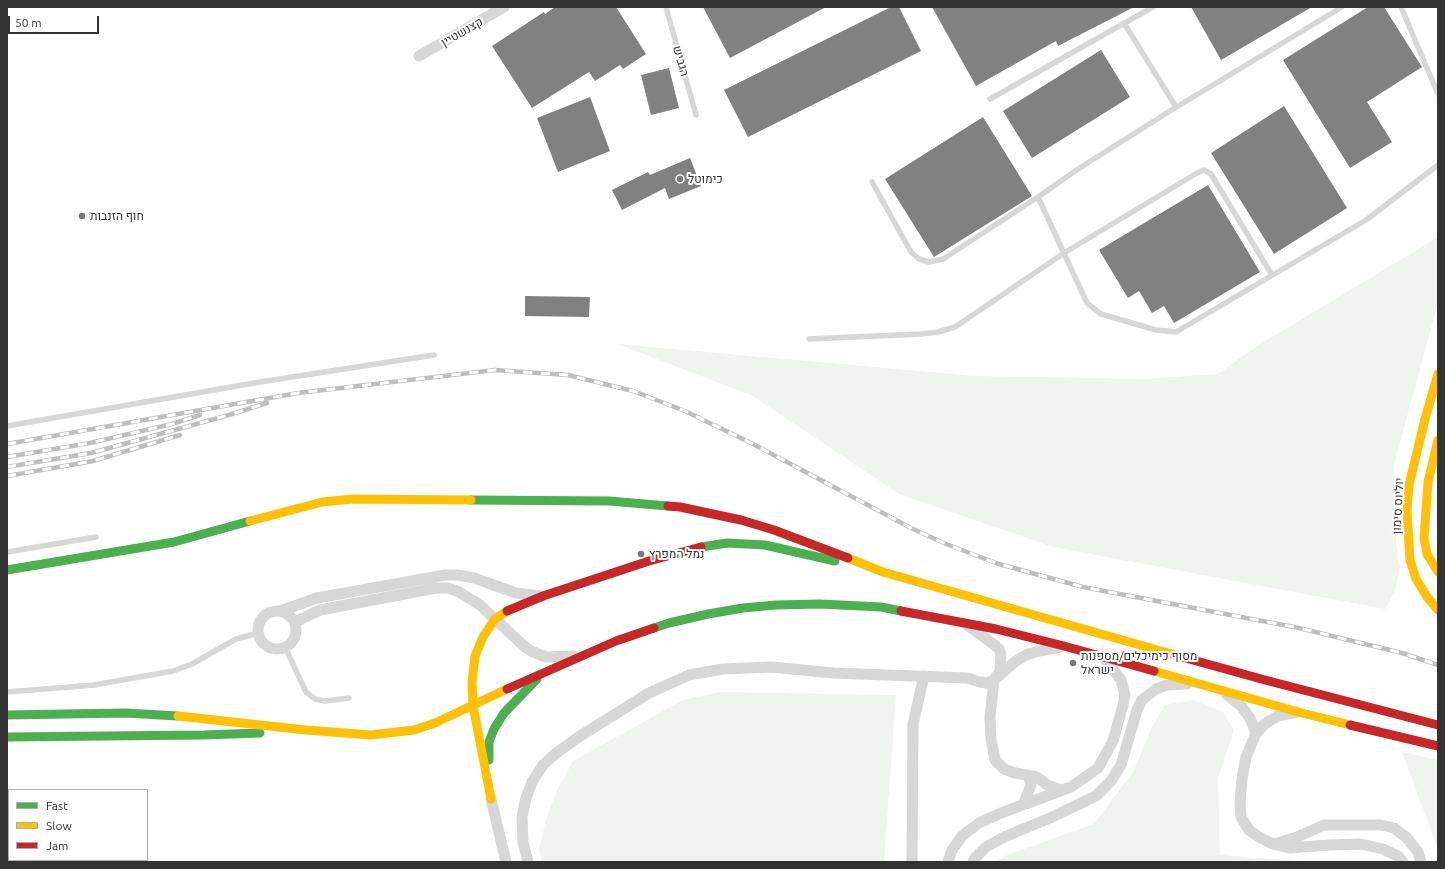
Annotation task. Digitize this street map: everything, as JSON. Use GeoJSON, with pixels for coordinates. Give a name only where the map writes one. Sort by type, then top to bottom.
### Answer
{"type":"FeatureCollection","features":[{"type":"Feature","properties":{"kind":"street","name":"קצנשטיין"},"geometry":{"type":"LineString","coordinates":[[419,56],[504,7]]}},
{"type":"Feature","properties":{"kind":"street","name":"יוליוס סימון"},"geometry":{"type":"LineString","coordinates":[[1438,374],[1425,419],[1409,485],[1408,511],[1410,560],[1416,579],[1438,610]]}},
{"type":"Feature","properties":{"kind":"street"},"geometry":{"type":"LineString","coordinates":[[1438,440],[1428,482],[1424,538],[1427,554],[1438,572]]}},
{"type":"Feature","properties":{"kind":"street"},"geometry":{"type":"LineString","coordinates":[[7,570],[174,542],[322,502],[353,499],[609,501],[680,507],[723,515],[767,528],[882,572]]}},
{"type":"Feature","properties":{"kind":"street"},"geometry":{"type":"LineString","coordinates":[[506,862],[491,799],[473,706],[472,682],[475,656],[483,637],[495,619],[508,610],[543,596],[690,549],[727,543],[765,545],[882,572],[1265,680],[1438,725]]}},
{"type":"Feature","properties":{"kind":"street"},"geometry":{"type":"LineString","coordinates":[[280,611],[286,613],[295,622],[296,634],[290,644],[285,647],[274,649],[264,644],[258,633],[260,621],[264,616],[270,612],[280,611],[317,598],[445,575],[458,575],[474,578],[516,593],[543,596]]}},
{"type":"Feature","properties":{"kind":"street"},"geometry":{"type":"LineString","coordinates":[[295,622],[320,610],[436,588],[448,588],[459,592],[480,605],[525,647],[533,652],[546,656],[584,655]]}},
{"type":"Feature","properties":{"kind":"street"},"geometry":{"type":"LineString","coordinates":[[7,715],[125,713],[166,715],[306,730],[371,735],[414,730],[436,723],[544,672],[616,641],[669,623],[743,608],[776,605],[820,604],[881,607],[996,629],[1064,646],[1298,712],[1438,746]]}},
{"type":"Feature","properties":{"kind":"street"},"geometry":{"type":"LineString","coordinates":[[965,623],[999,649],[1001,663],[1000,671],[994,680],[990,717],[991,739],[995,760],[1004,769],[1015,773],[1037,777],[1047,785],[1061,790]]}},
{"type":"Feature","properties":{"kind":"street"},"geometry":{"type":"LineString","coordinates":[[528,862],[523,842],[522,816],[526,798],[532,782],[543,765],[577,738],[649,693],[689,675],[722,669],[771,667],[833,673],[967,678],[988,683],[1026,655],[1064,646]]}},
{"type":"Feature","properties":{"kind":"street"},"geometry":{"type":"LineString","coordinates":[[948,862],[952,850],[962,836],[979,823],[1071,787],[1098,768],[1113,741],[1125,695],[1121,680],[1104,658]]}},
{"type":"Feature","properties":{"kind":"street"},"geometry":{"type":"LineString","coordinates":[[491,799],[489,742],[494,729],[504,713],[544,672]]}},
{"type":"Feature","properties":{"kind":"street"},"geometry":{"type":"LineString","coordinates":[[912,862],[913,724],[924,676]]}},
{"type":"Feature","properties":{"kind":"street"},"geometry":{"type":"LineString","coordinates":[[973,862],[974,858],[986,847],[1004,837],[1050,818],[1096,796],[1111,781],[1121,765],[1137,710],[1142,700],[1156,689],[1167,685],[1195,683]]}},
{"type":"Feature","properties":{"kind":"street"},"geometry":{"type":"LineString","coordinates":[[1222,691],[1246,712],[1256,733]]}},
{"type":"Feature","properties":{"kind":"street"},"geometry":{"type":"LineString","coordinates":[[1298,712],[1278,716],[1266,723],[1256,733],[1246,757],[1240,803],[1241,817],[1249,830],[1273,844],[1290,848],[1329,844],[1361,844],[1384,849],[1398,856],[1403,862]]}},
{"type":"Feature","properties":{"kind":"street"},"geometry":{"type":"LineString","coordinates":[[7,737],[204,735],[306,730]]}},
{"type":"Feature","properties":{"kind":"street"},"geometry":{"type":"LineString","coordinates":[[1023,805],[1031,785],[1028,775]]}},
{"type":"Feature","properties":{"kind":"street"},"geometry":{"type":"LineString","coordinates":[[1273,844],[1297,837],[1324,826],[1381,825],[1394,828],[1406,836],[1418,852],[1421,862]]}},
{"type":"Feature","properties":{"kind":"lane","name":"הגביש"},"geometry":{"type":"LineString","coordinates":[[666,7],[696,115]]}},
{"type":"Feature","properties":{"kind":"lane"},"geometry":{"type":"LineString","coordinates":[[990,99],[1153,7]]}},
{"type":"Feature","properties":{"kind":"lane"},"geometry":{"type":"LineString","coordinates":[[872,182],[911,252],[919,259],[929,262],[943,259],[1078,169],[1176,107],[1342,7]]}},
{"type":"Feature","properties":{"kind":"lane"},"geometry":{"type":"LineString","coordinates":[[1401,7],[1438,94]]}},
{"type":"Feature","properties":{"kind":"lane"},"geometry":{"type":"LineString","coordinates":[[1124,23],[1176,107]]}},
{"type":"Feature","properties":{"kind":"lane"},"geometry":{"type":"LineString","coordinates":[[1038,197],[1087,303],[1101,314],[1156,330],[1176,332],[1366,220],[1438,165]]}},
{"type":"Feature","properties":{"kind":"lane"},"geometry":{"type":"LineString","coordinates":[[809,339],[921,334],[938,332],[955,327],[1064,253],[1204,170],[1211,174],[1272,275]]}},
{"type":"Feature","properties":{"kind":"lane"},"geometry":{"type":"LineString","coordinates":[[7,426],[260,382],[434,356]]}},
{"type":"Feature","properties":{"kind":"lane"},"geometry":{"type":"LineString","coordinates":[[7,552],[96,537]]}},
{"type":"Feature","properties":{"kind":"lane"},"geometry":{"type":"LineString","coordinates":[[7,692],[94,685],[172,671],[192,664],[236,639],[258,633]]}},
{"type":"Feature","properties":{"kind":"lane"},"geometry":{"type":"LineString","coordinates":[[285,647],[306,692],[315,699],[325,701],[349,698]]}},
{"type":"Feature","properties":{"kind":"shaded area"},"geometry":{"type":"Polygon","coordinates":[[[1438,237],[1438,302],[1394,465],[1396,541],[1400,567],[1395,591],[1385,609],[1053,547],[899,494],[751,395],[617,344],[975,376],[1147,379],[1218,374],[1257,346],[1438,237]]]}},
{"type":"Feature","properties":{"kind":"shaded area"},"geometry":{"type":"Polygon","coordinates":[[[720,692],[896,695],[884,862],[542,862],[539,850],[546,819],[558,788],[573,761],[683,700],[720,692]]]}},
{"type":"Feature","properties":{"kind":"shaded area"},"geometry":{"type":"Polygon","coordinates":[[[1194,700],[1223,712],[1234,730],[1218,778],[1220,855],[1313,862],[996,862],[1007,855],[1094,824],[1133,772],[1152,727],[1165,705],[1194,700]]]}},
{"type":"Feature","properties":{"kind":"shaded area"},"geometry":{"type":"Polygon","coordinates":[[[1402,752],[1438,760],[1438,849],[1402,752]]]}},
{"type":"Feature","properties":{"kind":"building"},"geometry":{"type":"Polygon","coordinates":[[[555,7],[616,7],[646,54],[623,69],[620,65],[595,81],[589,72],[532,108],[492,46],[544,12],[545,14],[555,7]]]}},
{"type":"Feature","properties":{"kind":"building"},"geometry":{"type":"Polygon","coordinates":[[[703,7],[826,7],[730,58],[703,7]]]}},
{"type":"Feature","properties":{"kind":"building"},"geometry":{"type":"Polygon","coordinates":[[[891,7],[899,7],[921,51],[748,137],[724,90],[891,7]]]}},
{"type":"Feature","properties":{"kind":"building"},"geometry":{"type":"Polygon","coordinates":[[[932,7],[1134,7],[1058,46],[1056,41],[976,86],[932,7]]]}},
{"type":"Feature","properties":{"kind":"building"},"geometry":{"type":"Polygon","coordinates":[[[1191,7],[1312,7],[1221,60],[1191,7]]]}},
{"type":"Feature","properties":{"kind":"building"},"geometry":{"type":"Polygon","coordinates":[[[1368,7],[1384,7],[1422,67],[1367,102],[1392,142],[1350,168],[1283,60],[1368,7]]]}},
{"type":"Feature","properties":{"kind":"building"},"geometry":{"type":"Polygon","coordinates":[[[1101,50],[1130,97],[1032,158],[1003,111],[1101,50]]]}},
{"type":"Feature","properties":{"kind":"building"},"geometry":{"type":"Polygon","coordinates":[[[669,68],[679,108],[651,115],[641,75],[669,68]]]}},
{"type":"Feature","properties":{"kind":"building"},"geometry":{"type":"Polygon","coordinates":[[[590,97],[610,151],[558,172],[537,118],[590,97]]]}},
{"type":"Feature","properties":{"kind":"building"},"geometry":{"type":"Polygon","coordinates":[[[1284,106],[1347,208],[1274,254],[1211,153],[1284,106]]]}},
{"type":"Feature","properties":{"kind":"building"},"geometry":{"type":"Polygon","coordinates":[[[983,117],[1032,196],[934,257],[885,179],[983,117]]]}},
{"type":"Feature","properties":{"kind":"building"},"geometry":{"type":"Polygon","coordinates":[[[690,158],[701,186],[669,199],[665,188],[622,210],[612,190],[648,172],[650,175],[690,158]]]}},
{"type":"Feature","properties":{"kind":"building"},"geometry":{"type":"Polygon","coordinates":[[[1208,185],[1260,272],[1174,323],[1164,306],[1152,313],[1139,291],[1128,298],[1099,250],[1208,185]]]}},
{"type":"Feature","properties":{"kind":"building"},"geometry":{"type":"Polygon","coordinates":[[[525,296],[590,297],[589,317],[525,316],[525,296]]]}},
{"type":"Feature","properties":{"kind":"railway"},"geometry":{"type":"LineString","coordinates":[[7,444],[298,393],[495,370],[568,375],[633,391],[685,411],[753,444],[911,528],[946,544],[999,564],[1083,587],[1299,628],[1402,653],[1438,665]]}},
{"type":"Feature","properties":{"kind":"railway"},"geometry":{"type":"LineString","coordinates":[[7,467],[91,453],[267,403]]}},
{"type":"Feature","properties":{"kind":"railway"},"geometry":{"type":"LineString","coordinates":[[7,457],[90,443],[172,424],[200,415]]}},
{"type":"Feature","properties":{"kind":"railway"},"geometry":{"type":"LineString","coordinates":[[7,476],[93,461],[180,435]]}},
{"type":"Feature","properties":{"kind":"traffic: fast"},"geometry":{"type":"LineString","coordinates":[[471,500],[609,501],[668,506]]}},
{"type":"Feature","properties":{"kind":"traffic: fast"},"geometry":{"type":"LineString","coordinates":[[7,570],[174,542],[250,521]]}},
{"type":"Feature","properties":{"kind":"traffic: fast"},"geometry":{"type":"LineString","coordinates":[[701,547],[727,543],[765,545],[835,561]]}},
{"type":"Feature","properties":{"kind":"traffic: fast"},"geometry":{"type":"LineString","coordinates":[[654,628],[708,614],[743,608],[776,605],[820,604],[881,607],[901,611]]}},
{"type":"Feature","properties":{"kind":"traffic: fast"},"geometry":{"type":"LineString","coordinates":[[489,760],[489,742],[494,729],[504,713],[537,679]]}},
{"type":"Feature","properties":{"kind":"traffic: fast"},"geometry":{"type":"LineString","coordinates":[[7,715],[125,713],[178,716]]}},
{"type":"Feature","properties":{"kind":"traffic: fast"},"geometry":{"type":"LineString","coordinates":[[7,737],[260,733]]}},
{"type":"Feature","properties":{"kind":"traffic: slow"},"geometry":{"type":"LineString","coordinates":[[1438,374],[1425,419],[1409,485],[1407,511],[1410,560],[1416,579],[1427,597],[1438,610]]}},
{"type":"Feature","properties":{"kind":"traffic: slow"},"geometry":{"type":"LineString","coordinates":[[1438,440],[1428,482],[1424,538],[1427,554],[1438,572]]}},
{"type":"Feature","properties":{"kind":"traffic: slow"},"geometry":{"type":"LineString","coordinates":[[250,521],[322,502],[353,499],[471,500]]}},
{"type":"Feature","properties":{"kind":"traffic: slow"},"geometry":{"type":"LineString","coordinates":[[848,558],[883,572],[1182,657]]}},
{"type":"Feature","properties":{"kind":"traffic: slow"},"geometry":{"type":"LineString","coordinates":[[491,799],[473,706],[472,682],[475,656],[483,637],[495,619],[507,611]]}},
{"type":"Feature","properties":{"kind":"traffic: slow"},"geometry":{"type":"LineString","coordinates":[[1154,671],[1298,712],[1350,725]]}},
{"type":"Feature","properties":{"kind":"traffic: slow"},"geometry":{"type":"LineString","coordinates":[[178,716],[306,730],[371,735],[414,730],[435,723],[507,689]]}},
{"type":"Feature","properties":{"kind":"traffic: jam"},"geometry":{"type":"LineString","coordinates":[[668,506],[680,507],[741,520],[774,530],[848,558]]}},
{"type":"Feature","properties":{"kind":"traffic: jam"},"geometry":{"type":"LineString","coordinates":[[507,611],[543,596],[649,561],[701,547]]}},
{"type":"Feature","properties":{"kind":"traffic: jam"},"geometry":{"type":"LineString","coordinates":[[901,611],[996,629],[1154,671]]}},
{"type":"Feature","properties":{"kind":"traffic: jam"},"geometry":{"type":"LineString","coordinates":[[507,689],[616,641],[654,628]]}},
{"type":"Feature","properties":{"kind":"traffic: jam"},"geometry":{"type":"LineString","coordinates":[[1182,657],[1438,725]]}},
{"type":"Feature","properties":{"kind":"traffic: jam"},"geometry":{"type":"LineString","coordinates":[[1350,725],[1438,746]]}},
{"type":"Feature","properties":{"kind":"place","name":"כימוטל"},"geometry":{"type":"Point","coordinates":[680,179]}},
{"type":"Feature","properties":{"kind":"place","name":"חוף הזנבות"},"geometry":{"type":"Point","coordinates":[82,216]}},
{"type":"Feature","properties":{"kind":"place","name":"נמל המפרץ"},"geometry":{"type":"Point","coordinates":[641,554]}},
{"type":"Feature","properties":{"kind":"place","name":"מסוף כימיכלים/מספנות ישראל"},"geometry":{"type":"Point","coordinates":[1073,663]}}]}
